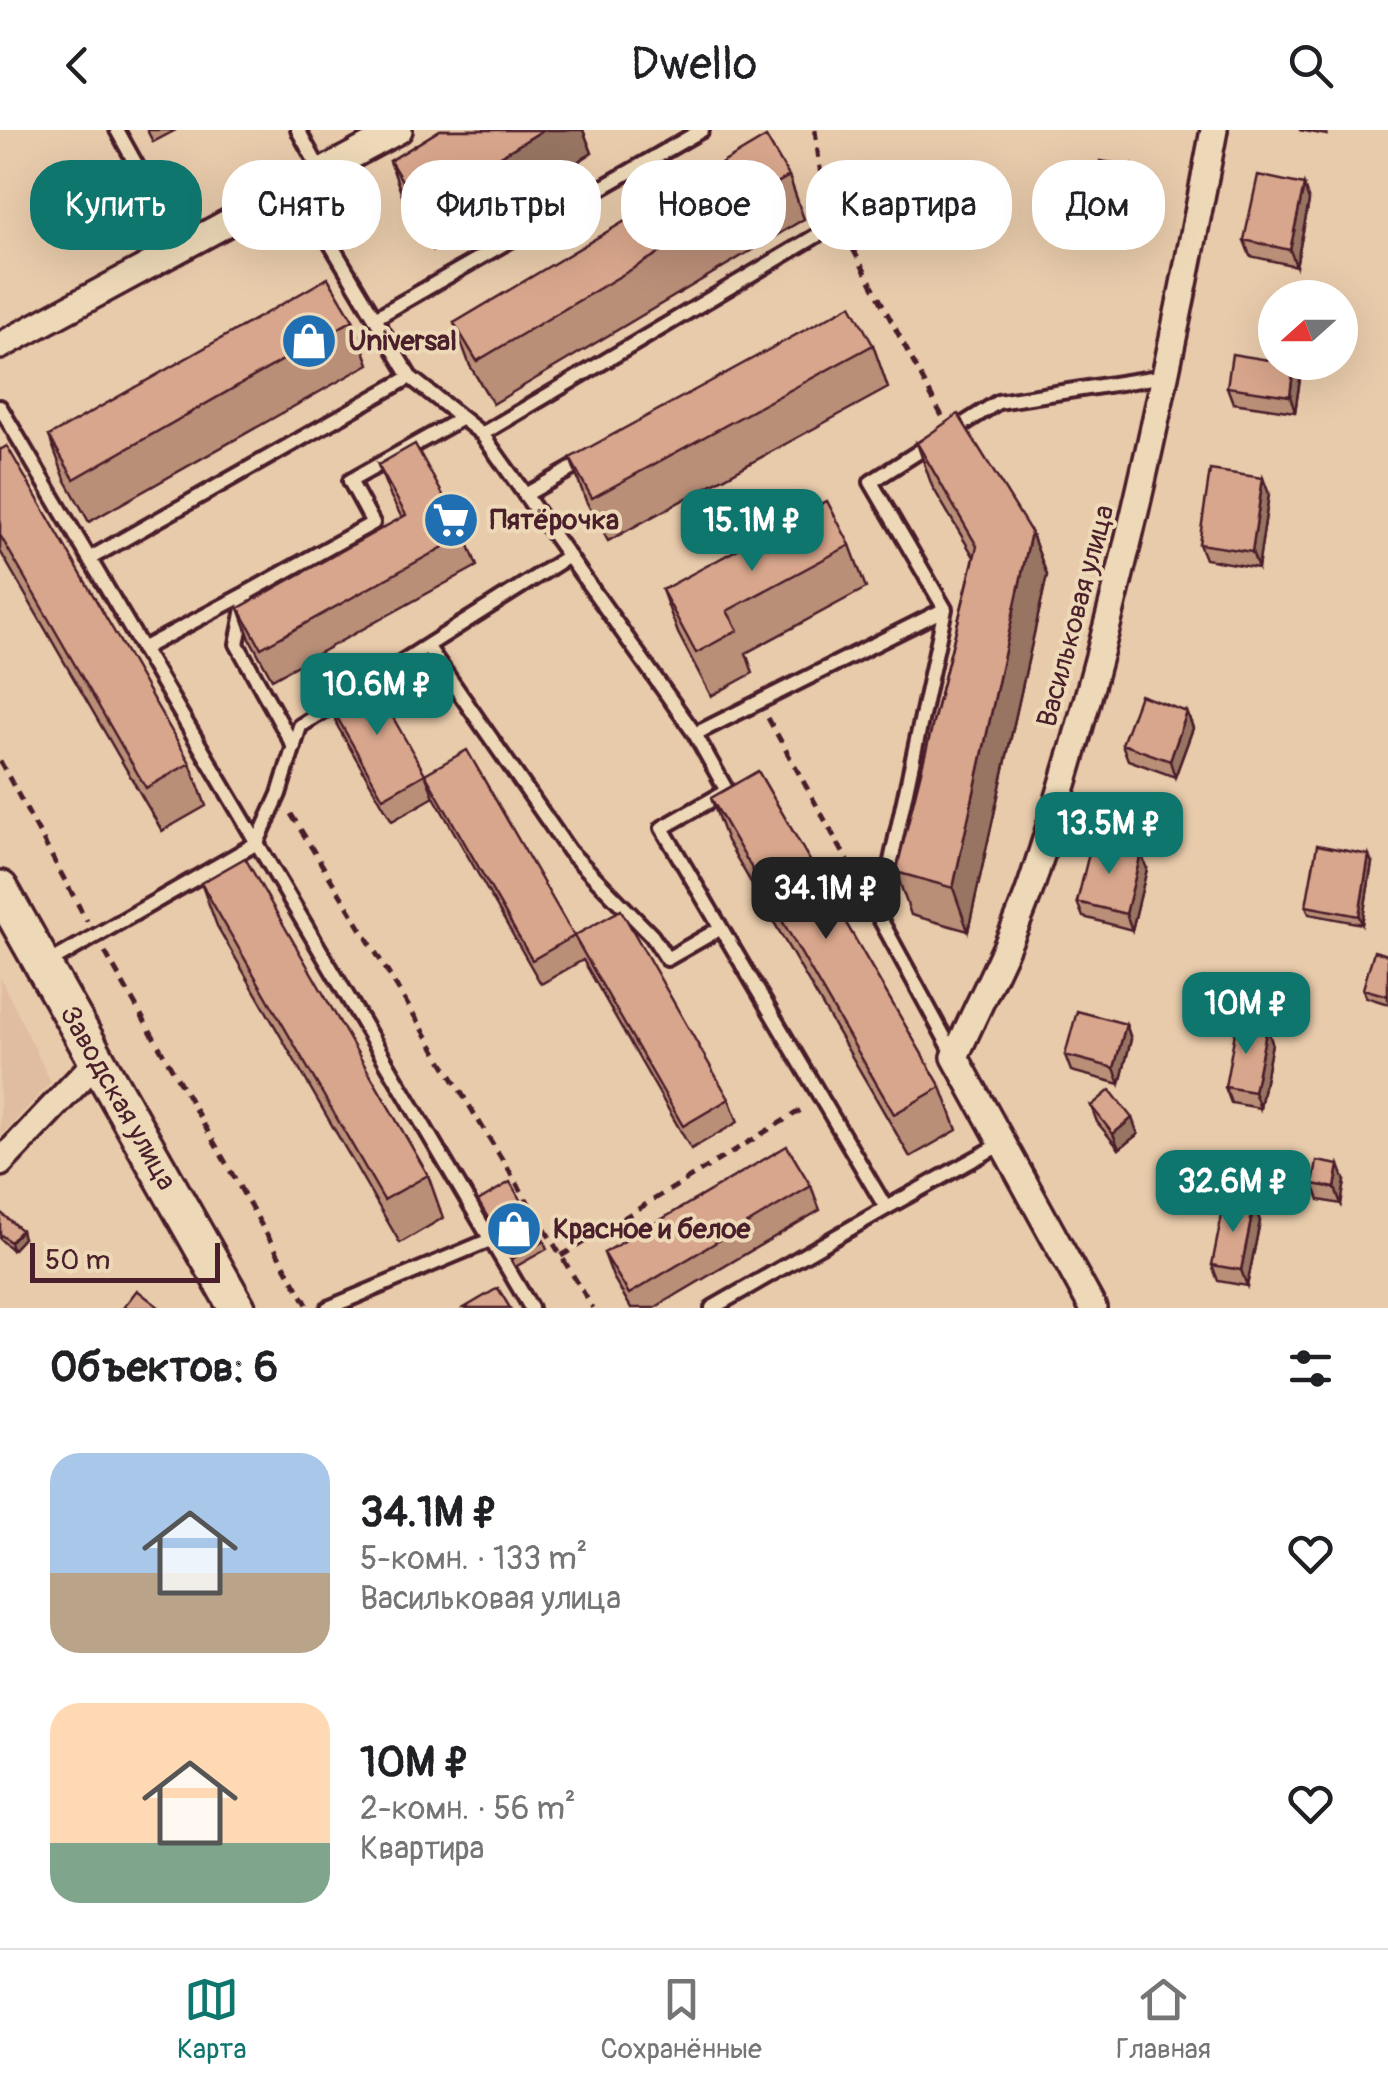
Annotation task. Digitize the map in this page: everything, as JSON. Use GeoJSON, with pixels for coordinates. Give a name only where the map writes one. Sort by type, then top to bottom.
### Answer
{"type":"FeatureCollection","features":[{"type":"Feature","properties":{"kind":"street"},"geometry":{"type":"LineString","coordinates":[[340,160],[399,130]]}},
{"type":"Feature","properties":{"kind":"street","name":"Васильковая улица"},"geometry":{"type":"LineString","coordinates":[[955,1057],[1031,887],[1096,667],[1168,376],[1214,130]]}},
{"type":"Feature","properties":{"kind":"street"},"geometry":{"type":"LineString","coordinates":[[0,346],[176,250]]}},
{"type":"Feature","properties":{"kind":"street","name":"Заводская улица"},"geometry":{"type":"LineString","coordinates":[[0,889],[237,1308]]}},
{"type":"Feature","properties":{"kind":"street"},"geometry":{"type":"LineString","coordinates":[[955,1057],[1093,1308]]}},
{"type":"Feature","properties":{"kind":"street"},"geometry":{"type":"LineString","coordinates":[[0,1163],[96,1062]]}},
{"type":"Feature","properties":{"kind":"lane"},"geometry":{"type":"LineString","coordinates":[[117,130],[134,160]]}},
{"type":"Feature","properties":{"kind":"lane"},"geometry":{"type":"LineString","coordinates":[[298,130],[314,160]]}},
{"type":"Feature","properties":{"kind":"lane"},"geometry":{"type":"LineString","coordinates":[[374,318],[702,130]]}},
{"type":"Feature","properties":{"kind":"lane"},"geometry":{"type":"LineString","coordinates":[[482,434],[806,242]]}},
{"type":"Feature","properties":{"kind":"lane"},"geometry":{"type":"LineString","coordinates":[[334,250],[410,377],[482,434],[695,734],[727,791],[662,828],[886,1208]]}},
{"type":"Feature","properties":{"kind":"lane"},"geometry":{"type":"LineString","coordinates":[[955,1057],[878,916],[945,609],[870,482],[998,402],[1168,376]]}},
{"type":"Feature","properties":{"kind":"lane"},"geometry":{"type":"LineString","coordinates":[[89,560],[410,377]]}},
{"type":"Feature","properties":{"kind":"lane"},"geometry":{"type":"LineString","coordinates":[[0,407],[530,1308]]}},
{"type":"Feature","properties":{"kind":"lane"},"geometry":{"type":"LineString","coordinates":[[142,649],[373,523],[350,480],[462,418]]}},
{"type":"Feature","properties":{"kind":"lane"},"geometry":{"type":"LineString","coordinates":[[526,495],[592,457]]}},
{"type":"Feature","properties":{"kind":"lane"},"geometry":{"type":"LineString","coordinates":[[42,966],[258,843],[279,794],[300,726],[569,556]]}},
{"type":"Feature","properties":{"kind":"lane"},"geometry":{"type":"LineString","coordinates":[[248,592],[237,644],[294,747]]}},
{"type":"Feature","properties":{"kind":"lane"},"geometry":{"type":"LineString","coordinates":[[695,734],[945,609]]}},
{"type":"Feature","properties":{"kind":"lane"},"geometry":{"type":"LineString","coordinates":[[428,646],[569,852],[652,936],[666,959],[721,928]]}},
{"type":"Feature","properties":{"kind":"lane"},"geometry":{"type":"LineString","coordinates":[[712,1308],[1002,1143]]}},
{"type":"Feature","properties":{"kind":"lane"},"geometry":{"type":"LineString","coordinates":[[328,1308],[490,1240]]}},
{"type":"Feature","properties":{"kind":"path"},"geometry":{"type":"LineString","coordinates":[[815,130],[821,176],[837,219],[951,432]]}},
{"type":"Feature","properties":{"kind":"path"},"geometry":{"type":"LineString","coordinates":[[759,702],[878,916]]}},
{"type":"Feature","properties":{"kind":"path"},"geometry":{"type":"LineString","coordinates":[[0,761],[309,1308]]}},
{"type":"Feature","properties":{"kind":"path"},"geometry":{"type":"LineString","coordinates":[[279,794],[593,1308]]}},
{"type":"Feature","properties":{"kind":"path"},"geometry":{"type":"LineString","coordinates":[[561,1256],[821,1098]]}},
{"type":"Feature","properties":{"kind":"shaded area"},"geometry":{"type":"Polygon","coordinates":[[[0,977],[51,1082],[0,1137],[0,977]]]}},
{"type":"Feature","properties":{"kind":"building"},"geometry":{"type":"Polygon","coordinates":[[[440,130],[543,130],[494,160],[401,160],[401,179],[390,161],[440,130]]]}},
{"type":"Feature","properties":{"kind":"building"},"geometry":{"type":"Polygon","coordinates":[[[766,137],[780,160],[727,160],[766,137]]]}},
{"type":"Feature","properties":{"kind":"building"},"geometry":{"type":"Polygon","coordinates":[[[1258,175],[1304,185],[1290,250],[1244,240],[1258,175]]]}},
{"type":"Feature","properties":{"kind":"building"},"geometry":{"type":"Polygon","coordinates":[[[621,223],[621,250],[664,250],[477,361],[454,323],[576,250],[601,250],[601,235],[621,223]]]}},
{"type":"Feature","properties":{"kind":"building"},"geometry":{"type":"Polygon","coordinates":[[[328,278],[353,320],[74,479],[49,436],[328,278]]]}},
{"type":"Feature","properties":{"kind":"building"},"geometry":{"type":"Polygon","coordinates":[[[851,305],[873,345],[592,498],[570,458],[851,305]]]}},
{"type":"Feature","properties":{"kind":"building"},"geometry":{"type":"Polygon","coordinates":[[[1232,354],[1258,358],[1258,380],[1292,380],[1290,396],[1227,387],[1232,354]]]}},
{"type":"Feature","properties":{"kind":"building"},"geometry":{"type":"Polygon","coordinates":[[[958,414],[1031,532],[953,888],[896,872],[977,546],[917,443],[958,414]]]}},
{"type":"Feature","properties":{"kind":"building"},"geometry":{"type":"Polygon","coordinates":[[[415,444],[465,535],[261,648],[239,608],[406,515],[378,465],[415,444]]]}},
{"type":"Feature","properties":{"kind":"building"},"geometry":{"type":"Polygon","coordinates":[[[7,446],[190,763],[146,788],[0,535],[0,450],[7,446]]]}},
{"type":"Feature","properties":{"kind":"building"},"geometry":{"type":"Polygon","coordinates":[[[1210,470],[1263,478],[1252,552],[1199,544],[1210,470]]]}},
{"type":"Feature","properties":{"kind":"building"},"geometry":{"type":"Polygon","coordinates":[[[827,501],[850,545],[727,611],[738,630],[696,653],[662,590],[827,501]]]}},
{"type":"Feature","properties":{"kind":"building"},"geometry":{"type":"Polygon","coordinates":[[[371,679],[425,774],[383,798],[329,703],[371,679]]]}},
{"type":"Feature","properties":{"kind":"building"},"geometry":{"type":"Polygon","coordinates":[[[1140,695],[1187,712],[1170,761],[1122,744],[1140,695]]]}},
{"type":"Feature","properties":{"kind":"building"},"geometry":{"type":"Polygon","coordinates":[[[467,750],[574,936],[532,960],[425,774],[467,750]]]}},
{"type":"Feature","properties":{"kind":"building"},"geometry":{"type":"Polygon","coordinates":[[[758,771],[941,1087],[894,1114],[711,798],[758,771]]]}},
{"type":"Feature","properties":{"kind":"building"},"geometry":{"type":"Polygon","coordinates":[[[1092,841],[1141,853],[1126,914],[1077,902],[1092,841]]]}},
{"type":"Feature","properties":{"kind":"building"},"geometry":{"type":"Polygon","coordinates":[[[1317,845],[1369,855],[1359,916],[1306,906],[1317,845]]]}},
{"type":"Feature","properties":{"kind":"building"},"geometry":{"type":"Polygon","coordinates":[[[245,858],[428,1175],[384,1200],[201,883],[245,858]]]}},
{"type":"Feature","properties":{"kind":"building"},"geometry":{"type":"Polygon","coordinates":[[[621,910],[729,1099],[683,1126],[574,936],[621,910]]]}},
{"type":"Feature","properties":{"kind":"building"},"geometry":{"type":"Polygon","coordinates":[[[1374,951],[1388,955],[1388,996],[1363,989],[1374,951]]]}},
{"type":"Feature","properties":{"kind":"building"},"geometry":{"type":"Polygon","coordinates":[[[1077,1011],[1126,1024],[1114,1068],[1065,1055],[1077,1011]]]}},
{"type":"Feature","properties":{"kind":"building"},"geometry":{"type":"Polygon","coordinates":[[[1237,1022],[1267,1027],[1254,1092],[1225,1087],[1237,1022]]]}},
{"type":"Feature","properties":{"kind":"building"},"geometry":{"type":"Polygon","coordinates":[[[1110,1090],[1132,1118],[1113,1134],[1091,1106],[1110,1090]]]}},
{"type":"Feature","properties":{"kind":"building"},"geometry":{"type":"Polygon","coordinates":[[[787,1146],[811,1186],[629,1294],[604,1253],[787,1146]]]}},
{"type":"Feature","properties":{"kind":"building"},"geometry":{"type":"Polygon","coordinates":[[[1317,1161],[1339,1165],[1335,1188],[1313,1184],[1317,1161]]]}},
{"type":"Feature","properties":{"kind":"building","name":"Красное и белое"},"geometry":{"type":"Polygon","coordinates":[[[510,1182],[544,1241],[512,1259],[478,1201],[510,1182]]]}},
{"type":"Feature","properties":{"kind":"building"},"geometry":{"type":"Polygon","coordinates":[[[1225,1199],[1254,1205],[1241,1270],[1212,1265],[1225,1199]]]}},
{"type":"Feature","properties":{"kind":"building"},"geometry":{"type":"Polygon","coordinates":[[[0,1212],[21,1230],[10,1242],[0,1234],[0,1212]]]}},
{"type":"Feature","properties":{"kind":"building"},"geometry":{"type":"Polygon","coordinates":[[[498,1288],[510,1308],[464,1308],[498,1288]]]}},
{"type":"Feature","properties":{"kind":"building"},"geometry":{"type":"Polygon","coordinates":[[[137,1290],[160,1308],[123,1308],[137,1290]]]}},
{"type":"Feature","properties":{"kind":"place","name":"Universal"},"geometry":{"type":"Point","coordinates":[309,341]}},
{"type":"Feature","properties":{"kind":"place","name":"Пятёрочка"},"geometry":{"type":"Point","coordinates":[451,520]}},
{"type":"Feature","properties":{"kind":"place","name":"Красное и белое"},"geometry":{"type":"Point","coordinates":[514,1229]}}]}
